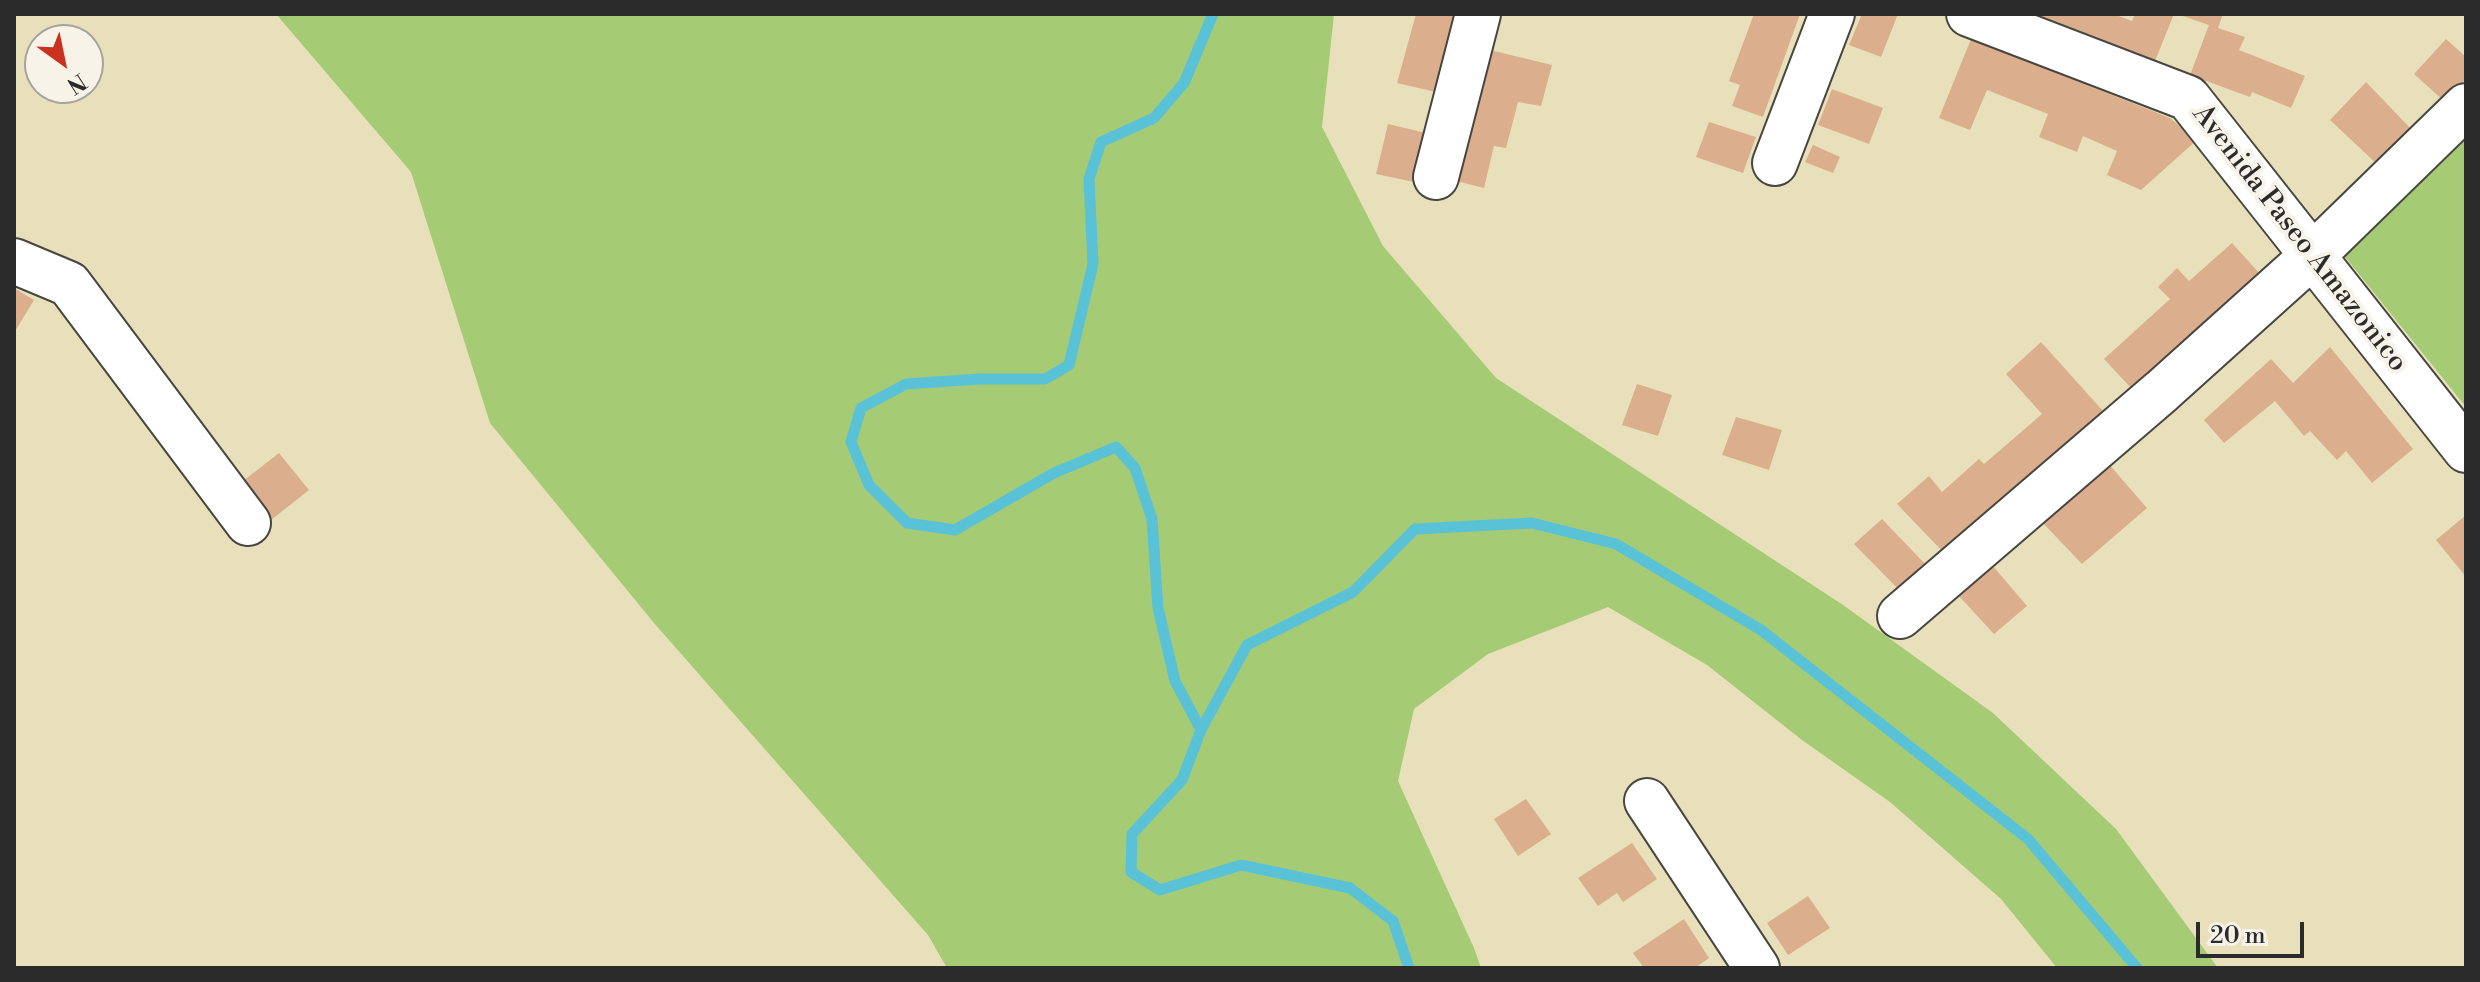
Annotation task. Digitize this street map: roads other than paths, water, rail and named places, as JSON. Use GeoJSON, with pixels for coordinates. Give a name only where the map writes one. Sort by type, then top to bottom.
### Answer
{"type":"FeatureCollection","features":[{"type":"Feature","properties":{"kind":"street"},"geometry":{"type":"LineString","coordinates":[[1436,177],[1478,14]]}},
{"type":"Feature","properties":{"kind":"street"},"geometry":{"type":"LineString","coordinates":[[1775,163],[1832,14]]}},
{"type":"Feature","properties":{"kind":"street","name":"Avenida Paseo Amazonico"},"geometry":{"type":"LineString","coordinates":[[1969,14],[2188,98],[2466,450]]}},
{"type":"Feature","properties":{"kind":"street"},"geometry":{"type":"LineString","coordinates":[[1900,616],[2162,391],[2312,256],[2466,106]]}},
{"type":"Feature","properties":{"kind":"street"},"geometry":{"type":"LineString","coordinates":[[14,261],[69,284],[248,523]]}},
{"type":"Feature","properties":{"kind":"street"},"geometry":{"type":"LineString","coordinates":[[1647,801],[1757,968]]}},
{"type":"Feature","properties":{"kind":"waterway"},"geometry":{"type":"LineString","coordinates":[[1213,14],[1184,83],[1154,118],[1101,142],[1089,179],[1093,264],[1069,365],[1045,379],[906,384],[861,408],[851,442],[869,485],[907,523],[955,530],[1054,473],[1116,447],[1135,468],[1152,519],[1158,608],[1175,681],[1201,730],[1182,780],[1132,834],[1131,872],[1160,890],[1241,865],[1350,888],[1393,921],[1409,968]]}},
{"type":"Feature","properties":{"kind":"waterway"},"geometry":{"type":"LineString","coordinates":[[1201,730],[1247,645],[1353,592],[1415,529],[1532,523],[1616,544],[1761,630],[2028,839],[2137,968]]}}]}
